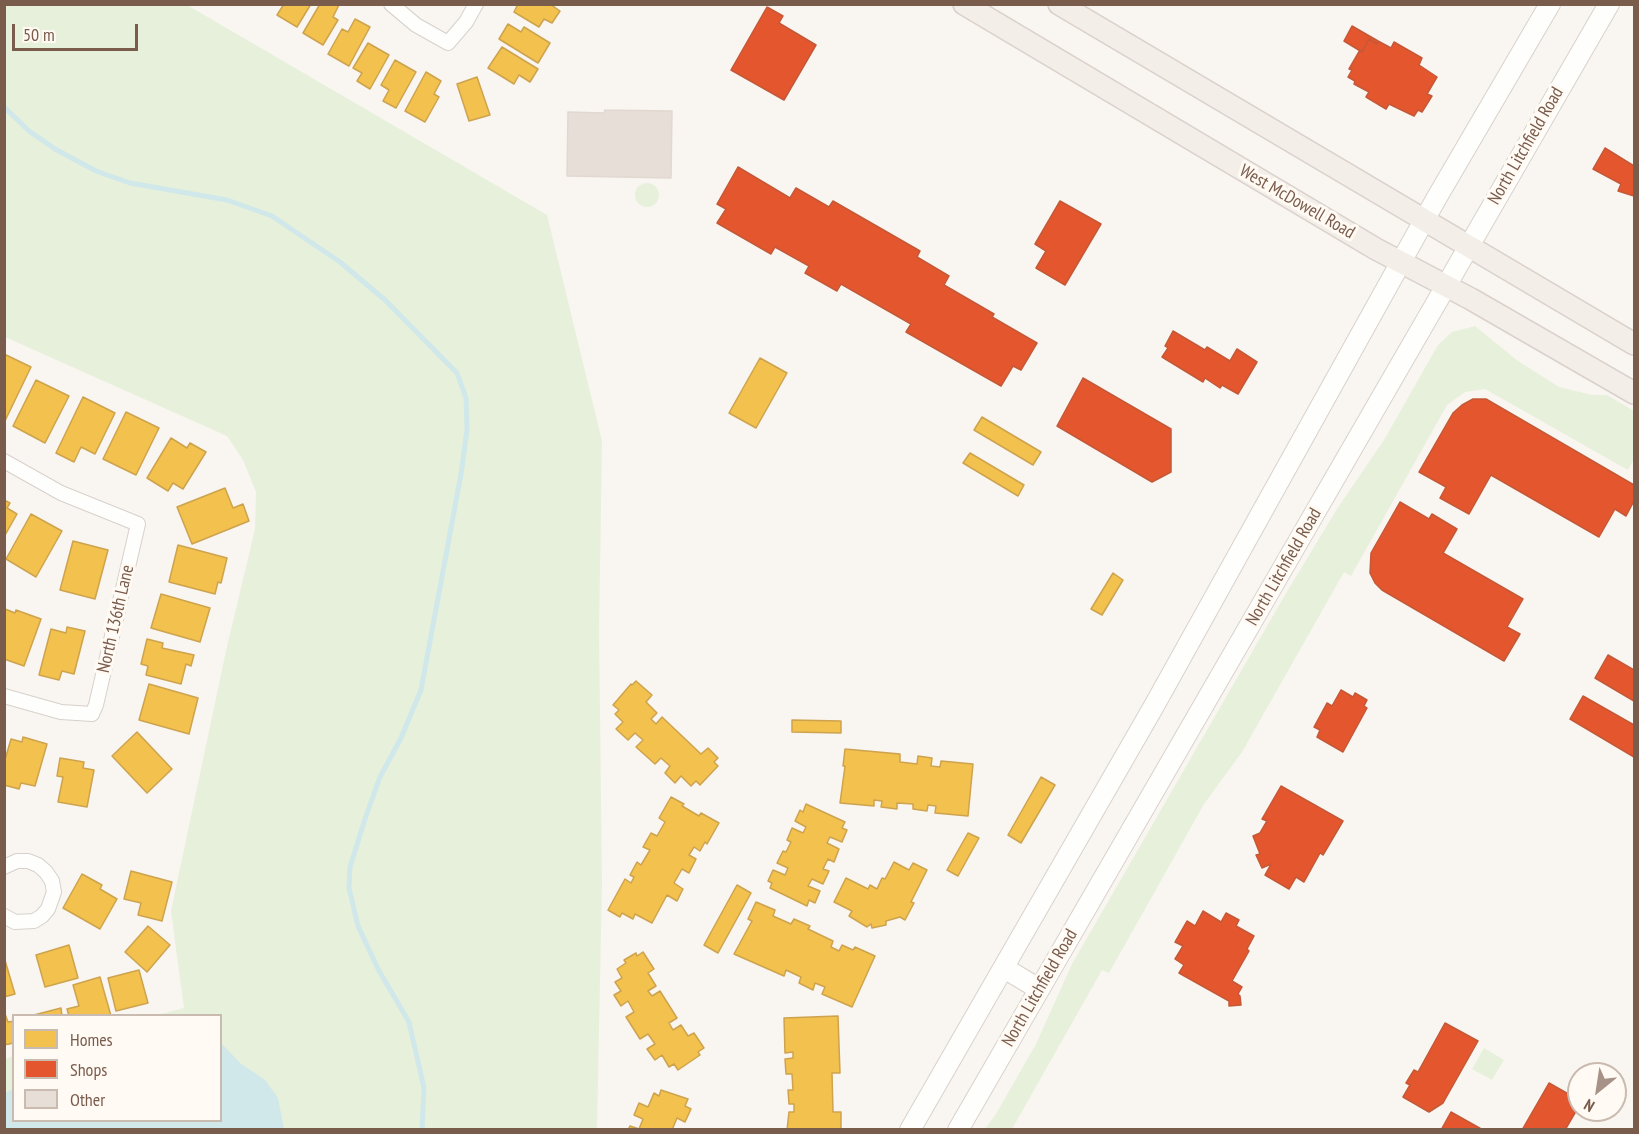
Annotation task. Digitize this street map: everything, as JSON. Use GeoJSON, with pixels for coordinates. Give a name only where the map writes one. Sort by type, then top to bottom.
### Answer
{"type":"FeatureCollection","features":[{"type":"Feature","properties":{"kind":"main road","name":"West McDowell Road"},"geometry":{"type":"LineString","coordinates":[[964,4],[1401,263],[1471,299],[1635,393]]}},
{"type":"Feature","properties":{"kind":"main road"},"geometry":{"type":"LineString","coordinates":[[1059,4],[1635,344]]}},
{"type":"Feature","properties":{"kind":"main road"},"geometry":{"type":"LineString","coordinates":[[910,1130],[1148,715],[1424,220],[1550,4]]}},
{"type":"Feature","properties":{"kind":"main road","name":"North Litchfield Road"},"geometry":{"type":"LineString","coordinates":[[958,1130],[1609,4]]}},
{"type":"Feature","properties":{"kind":"main road"},"geometry":{"type":"LineString","coordinates":[[1004,968],[1039,989]]}},
{"type":"Feature","properties":{"kind":"street"},"geometry":{"type":"LineString","coordinates":[[391,4],[416,25],[448,43],[466,22],[476,4]]}},
{"type":"Feature","properties":{"kind":"street","name":"North 136th Lane"},"geometry":{"type":"LineString","coordinates":[[4,461],[61,493],[138,524],[92,714],[61,712],[4,696]]}},
{"type":"Feature","properties":{"kind":"street"},"geometry":{"type":"LineString","coordinates":[[4,867],[17,861],[28,861],[38,865],[52,881],[54,891],[52,901],[42,916],[24,923],[7,920]]}},
{"type":"Feature","properties":{"kind":"green space"},"geometry":{"type":"Polygon","coordinates":[[[5,5],[187,5],[547,215],[602,441],[599,632],[602,882],[597,1129],[5,1129],[5,1059],[12,1056],[12,1122],[222,1122],[222,1014],[162,1014],[184,1008],[171,911],[226,651],[255,529],[256,492],[243,460],[227,436],[5,337],[5,5]]]}},
{"type":"Feature","properties":{"kind":"green space"},"geometry":{"type":"Polygon","coordinates":[[[647,183],[652,184],[658,190],[658,200],[652,206],[647,207],[642,206],[636,200],[635,195],[636,190],[642,184],[647,183]]]}},
{"type":"Feature","properties":{"kind":"green space"},"geometry":{"type":"Polygon","coordinates":[[[1475,326],[1518,361],[1559,387],[1592,395],[1607,395],[1634,411],[1634,459],[1628,470],[1485,389],[1465,392],[1447,405],[1351,576],[1344,572],[1242,752],[1204,804],[1109,973],[1102,970],[1012,1129],[985,1129],[1036,1044],[1072,964],[1337,509],[1384,440],[1438,345],[1452,332],[1475,326]]]}},
{"type":"Feature","properties":{"kind":"green space"},"geometry":{"type":"Polygon","coordinates":[[[1484,1048],[1504,1060],[1492,1080],[1472,1069],[1484,1048]]]}},
{"type":"Feature","properties":{"kind":"water"},"geometry":{"type":"Polygon","coordinates":[[[222,1044],[240,1063],[265,1080],[278,1098],[284,1129],[5,1129],[5,1093],[12,1090],[12,1122],[222,1122],[222,1044]]]}},
{"type":"Feature","properties":{"kind":"building: Homes"},"geometry":{"type":"Polygon","coordinates":[[[284,4],[311,4],[297,27],[277,15],[284,4]]]}},
{"type":"Feature","properties":{"kind":"building: Homes"},"geometry":{"type":"Polygon","coordinates":[[[320,4],[339,5],[333,17],[338,20],[323,45],[303,33],[320,4]]]}},
{"type":"Feature","properties":{"kind":"building: Homes"},"geometry":{"type":"Polygon","coordinates":[[[518,4],[550,4],[560,11],[552,23],[544,19],[539,27],[514,12],[518,4]]]}},
{"type":"Feature","properties":{"kind":"building: Homes"},"geometry":{"type":"Polygon","coordinates":[[[355,19],[370,27],[349,66],[328,54],[342,29],[348,32],[355,19]]]}},
{"type":"Feature","properties":{"kind":"building: Homes"},"geometry":{"type":"Polygon","coordinates":[[[508,24],[521,32],[524,27],[550,43],[538,63],[499,39],[508,24]]]}},
{"type":"Feature","properties":{"kind":"building: Homes"},"geometry":{"type":"Polygon","coordinates":[[[368,43],[389,55],[370,89],[357,81],[362,73],[353,68],[368,43]]]}},
{"type":"Feature","properties":{"kind":"building: Homes"},"geometry":{"type":"Polygon","coordinates":[[[502,47],[538,69],[530,82],[519,75],[514,84],[488,68],[502,47]]]}},
{"type":"Feature","properties":{"kind":"building: Homes"},"geometry":{"type":"Polygon","coordinates":[[[395,60],[416,72],[396,108],[383,101],[389,90],[381,85],[395,60]]]}},
{"type":"Feature","properties":{"kind":"building: Homes"},"geometry":{"type":"Polygon","coordinates":[[[426,72],[441,81],[434,94],[439,97],[425,122],[405,111],[426,72]]]}},
{"type":"Feature","properties":{"kind":"building: Homes"},"geometry":{"type":"Polygon","coordinates":[[[477,77],[490,115],[469,121],[457,84],[477,77]]]}},
{"type":"Feature","properties":{"kind":"building: Homes"},"geometry":{"type":"Polygon","coordinates":[[[4,354],[31,367],[4,423],[4,354]]]}},
{"type":"Feature","properties":{"kind":"building: Homes"},"geometry":{"type":"Polygon","coordinates":[[[760,358],[787,373],[756,428],[729,413],[760,358]]]}},
{"type":"Feature","properties":{"kind":"building: Homes"},"geometry":{"type":"Polygon","coordinates":[[[36,380],[69,396],[45,443],[13,426],[36,380]]]}},
{"type":"Feature","properties":{"kind":"building: Homes"},"geometry":{"type":"Polygon","coordinates":[[[83,397],[115,413],[95,454],[81,447],[74,462],[56,453],[83,397]]]}},
{"type":"Feature","properties":{"kind":"building: Homes"},"geometry":{"type":"Polygon","coordinates":[[[126,412],[159,428],[136,475],[103,459],[126,412]]]}},
{"type":"Feature","properties":{"kind":"building: Homes"},"geometry":{"type":"Polygon","coordinates":[[[982,417],[1041,452],[1033,465],[974,430],[982,417]]]}},
{"type":"Feature","properties":{"kind":"building: Homes"},"geometry":{"type":"Polygon","coordinates":[[[171,438],[187,448],[190,443],[206,452],[183,489],[173,483],[168,491],[147,478],[171,438]]]}},
{"type":"Feature","properties":{"kind":"building: Homes"},"geometry":{"type":"Polygon","coordinates":[[[970,453],[1024,485],[1018,496],[963,463],[970,453]]]}},
{"type":"Feature","properties":{"kind":"building: Homes"},"geometry":{"type":"Polygon","coordinates":[[[225,488],[233,508],[243,504],[249,521],[192,544],[177,507],[225,488]]]}},
{"type":"Feature","properties":{"kind":"building: Homes"},"geometry":{"type":"Polygon","coordinates":[[[4,500],[10,503],[7,508],[17,514],[4,537],[4,500]]]}},
{"type":"Feature","properties":{"kind":"building: Homes"},"geometry":{"type":"Polygon","coordinates":[[[31,514],[62,531],[36,577],[6,559],[31,514]]]}},
{"type":"Feature","properties":{"kind":"building: Homes"},"geometry":{"type":"Polygon","coordinates":[[[73,541],[108,550],[95,599],[60,590],[73,541]]]}},
{"type":"Feature","properties":{"kind":"building: Homes"},"geometry":{"type":"Polygon","coordinates":[[[178,545],[227,558],[221,583],[218,582],[215,594],[169,582],[178,545]]]}},
{"type":"Feature","properties":{"kind":"building: Homes"},"geometry":{"type":"Polygon","coordinates":[[[1113,573],[1123,580],[1102,615],[1091,609],[1113,573]]]}},
{"type":"Feature","properties":{"kind":"building: Homes"},"geometry":{"type":"Polygon","coordinates":[[[161,594],[210,608],[200,642],[151,628],[161,594]]]}},
{"type":"Feature","properties":{"kind":"building: Homes"},"geometry":{"type":"Polygon","coordinates":[[[5,609],[15,613],[16,610],[41,619],[24,666],[4,659],[5,609]]]}},
{"type":"Feature","properties":{"kind":"building: Homes"},"geometry":{"type":"Polygon","coordinates":[[[67,627],[85,631],[74,674],[62,671],[59,680],[39,675],[51,629],[66,633],[67,627]]]}},
{"type":"Feature","properties":{"kind":"building: Homes"},"geometry":{"type":"Polygon","coordinates":[[[147,639],[163,643],[162,648],[194,655],[191,666],[186,664],[181,684],[146,675],[148,666],[141,664],[147,639]]]}},
{"type":"Feature","properties":{"kind":"building: Homes"},"geometry":{"type":"Polygon","coordinates":[[[636,681],[652,695],[646,702],[657,713],[651,719],[656,724],[662,717],[701,754],[708,748],[718,758],[714,762],[718,766],[700,785],[696,781],[691,786],[681,776],[675,783],[665,773],[670,766],[661,758],[655,764],[636,747],[643,740],[635,733],[628,740],[616,729],[623,722],[615,714],[619,710],[613,705],[636,681]]]}},
{"type":"Feature","properties":{"kind":"building: Homes"},"geometry":{"type":"Polygon","coordinates":[[[149,684],[198,698],[189,734],[139,720],[149,684]]]}},
{"type":"Feature","properties":{"kind":"building: Homes"},"geometry":{"type":"Polygon","coordinates":[[[792,720],[841,721],[841,733],[792,732],[792,720]]]}},
{"type":"Feature","properties":{"kind":"building: Homes"},"geometry":{"type":"Polygon","coordinates":[[[137,732],[172,769],[147,793],[112,756],[137,732]]]}},
{"type":"Feature","properties":{"kind":"building: Homes"},"geometry":{"type":"Polygon","coordinates":[[[23,737],[47,744],[35,786],[21,783],[19,789],[4,785],[4,763],[11,739],[22,742],[23,737]]]}},
{"type":"Feature","properties":{"kind":"building: Homes"},"geometry":{"type":"Polygon","coordinates":[[[845,749],[900,754],[900,762],[917,764],[918,756],[932,758],[931,766],[940,767],[941,761],[973,764],[968,816],[935,813],[936,806],[928,805],[927,811],[913,809],[913,804],[897,803],[897,809],[881,807],[882,801],[874,800],[874,806],[840,803],[845,749]]]}},
{"type":"Feature","properties":{"kind":"building: Homes"},"geometry":{"type":"Polygon","coordinates":[[[60,758],[84,762],[83,768],[94,770],[87,807],[58,802],[63,777],[57,776],[60,758]]]}},
{"type":"Feature","properties":{"kind":"building: Homes"},"geometry":{"type":"Polygon","coordinates":[[[1041,777],[1055,785],[1021,843],[1008,835],[1041,777]]]}},
{"type":"Feature","properties":{"kind":"building: Homes"},"geometry":{"type":"Polygon","coordinates":[[[671,797],[699,816],[701,813],[719,823],[707,844],[705,842],[700,851],[694,847],[689,855],[696,859],[689,873],[682,869],[674,883],[683,889],[677,901],[667,895],[652,923],[635,914],[633,919],[622,913],[620,917],[608,910],[625,879],[631,883],[634,877],[630,875],[637,862],[641,865],[650,850],[643,847],[651,833],[657,836],[665,822],[659,818],[671,797]]]}},
{"type":"Feature","properties":{"kind":"building: Homes"},"geometry":{"type":"Polygon","coordinates":[[[806,804],[845,822],[842,828],[847,830],[842,842],[830,837],[827,843],[839,849],[834,862],[828,859],[823,869],[829,871],[823,884],[812,879],[808,886],[820,891],[815,903],[809,900],[807,906],[770,888],[772,883],[768,881],[773,870],[785,875],[788,868],[777,863],[791,842],[787,840],[792,828],[803,833],[806,827],[795,821],[800,810],[803,812],[806,804]]]}},
{"type":"Feature","properties":{"kind":"building: Homes"},"geometry":{"type":"Polygon","coordinates":[[[968,833],[979,838],[958,876],[947,870],[968,833]]]}},
{"type":"Feature","properties":{"kind":"building: Homes"},"geometry":{"type":"Polygon","coordinates":[[[894,862],[909,870],[913,863],[927,870],[905,920],[900,917],[886,921],[886,925],[872,928],[871,924],[867,927],[849,916],[852,911],[834,902],[846,878],[868,889],[870,885],[877,889],[894,862]]]}},
{"type":"Feature","properties":{"kind":"building: Homes"},"geometry":{"type":"Polygon","coordinates":[[[131,871],[172,882],[162,921],[138,915],[141,903],[124,899],[131,871]]]}},
{"type":"Feature","properties":{"kind":"building: Homes"},"geometry":{"type":"Polygon","coordinates":[[[82,874],[102,885],[100,889],[117,899],[100,929],[63,908],[82,874]]]}},
{"type":"Feature","properties":{"kind":"building: Homes"},"geometry":{"type":"Polygon","coordinates":[[[737,885],[751,893],[718,953],[704,945],[737,885]]]}},
{"type":"Feature","properties":{"kind":"building: Homes"},"geometry":{"type":"Polygon","coordinates":[[[756,902],[775,910],[773,916],[791,924],[794,919],[810,926],[808,929],[833,941],[831,947],[839,951],[842,945],[853,950],[855,947],[875,956],[852,1007],[822,994],[825,987],[815,983],[813,990],[799,983],[801,977],[786,970],[784,976],[734,954],[752,921],[748,919],[756,902]]]}},
{"type":"Feature","properties":{"kind":"building: Homes"},"geometry":{"type":"Polygon","coordinates":[[[148,926],[170,945],[147,972],[125,952],[148,926]]]}},
{"type":"Feature","properties":{"kind":"building: Homes"},"geometry":{"type":"Polygon","coordinates":[[[69,945],[78,978],[45,987],[36,955],[69,945]]]}},
{"type":"Feature","properties":{"kind":"building: Homes"},"geometry":{"type":"Polygon","coordinates":[[[643,952],[654,969],[648,973],[656,986],[648,991],[652,996],[660,991],[677,1018],[669,1023],[673,1030],[681,1025],[688,1036],[694,1033],[704,1048],[698,1052],[700,1055],[678,1070],[674,1064],[669,1067],[662,1055],[655,1060],[647,1049],[655,1044],[648,1034],[640,1039],[626,1017],[634,1012],[628,1001],[621,1006],[614,995],[621,991],[615,982],[622,978],[617,969],[626,963],[624,960],[643,952]]]}},
{"type":"Feature","properties":{"kind":"building: Homes"},"geometry":{"type":"Polygon","coordinates":[[[4,957],[15,994],[4,997],[4,957]]]}},
{"type":"Feature","properties":{"kind":"building: Homes"},"geometry":{"type":"Polygon","coordinates":[[[139,970],[148,1003],[116,1011],[108,978],[139,970]]]}},
{"type":"Feature","properties":{"kind":"building: Homes"},"geometry":{"type":"Polygon","coordinates":[[[100,977],[110,1014],[68,1014],[67,1009],[79,1006],[73,985],[100,977]]]}},
{"type":"Feature","properties":{"kind":"building: Homes"},"geometry":{"type":"Polygon","coordinates":[[[61,1008],[62,1014],[38,1014],[61,1008]]]}},
{"type":"Feature","properties":{"kind":"building: Homes"},"geometry":{"type":"Polygon","coordinates":[[[4,1011],[8,1022],[12,1021],[12,1043],[4,1045],[4,1011]]]}},
{"type":"Feature","properties":{"kind":"building: Homes"},"geometry":{"type":"Polygon","coordinates":[[[838,1016],[840,1073],[832,1073],[833,1112],[841,1112],[841,1130],[787,1130],[789,1112],[794,1112],[794,1104],[789,1104],[788,1090],[793,1090],[792,1074],[786,1074],[785,1059],[793,1058],[793,1052],[785,1053],[784,1018],[838,1016]]]}},
{"type":"Feature","properties":{"kind":"building: Homes"},"geometry":{"type":"Polygon","coordinates":[[[661,1090],[688,1099],[685,1106],[691,1109],[685,1122],[677,1118],[672,1130],[628,1130],[630,1126],[639,1129],[643,1119],[634,1115],[639,1103],[648,1107],[654,1093],[659,1096],[661,1090]]]}},
{"type":"Feature","properties":{"kind":"building: Shops"},"geometry":{"type":"Polygon","coordinates":[[[767,7],[783,16],[779,23],[816,45],[784,100],[731,70],[767,7]]]}},
{"type":"Feature","properties":{"kind":"building: Shops"},"geometry":{"type":"Polygon","coordinates":[[[1352,26],[1378,41],[1377,44],[1369,39],[1362,52],[1344,41],[1352,26]]]}},
{"type":"Feature","properties":{"kind":"building: Shops"},"geometry":{"type":"Polygon","coordinates":[[[1369,39],[1391,48],[1394,42],[1422,58],[1419,65],[1437,77],[1427,94],[1432,96],[1422,112],[1418,110],[1414,116],[1389,104],[1386,109],[1366,97],[1369,92],[1354,84],[1355,81],[1348,77],[1352,70],[1349,69],[1369,39]]]}},
{"type":"Feature","properties":{"kind":"building: Shops"},"geometry":{"type":"Polygon","coordinates":[[[1605,148],[1634,166],[1634,196],[1618,191],[1621,184],[1593,169],[1605,148]]]}},
{"type":"Feature","properties":{"kind":"building: Shops"},"geometry":{"type":"Polygon","coordinates":[[[738,167],[790,198],[796,188],[829,207],[833,201],[920,251],[917,257],[949,276],[944,285],[994,314],[992,317],[1037,343],[1021,370],[1013,366],[1001,386],[906,332],[911,324],[841,284],[837,291],[805,273],[809,266],[775,247],[771,254],[717,223],[726,209],[717,204],[738,167]]]}},
{"type":"Feature","properties":{"kind":"building: Shops"},"geometry":{"type":"Polygon","coordinates":[[[1060,201],[1101,224],[1065,285],[1036,268],[1046,251],[1035,244],[1060,201]]]}},
{"type":"Feature","properties":{"kind":"building: Shops"},"geometry":{"type":"Polygon","coordinates":[[[1173,331],[1205,350],[1207,347],[1230,361],[1237,349],[1257,362],[1238,394],[1222,385],[1220,388],[1205,378],[1203,382],[1162,357],[1168,348],[1165,346],[1173,331]]]}},
{"type":"Feature","properties":{"kind":"building: Shops"},"geometry":{"type":"Polygon","coordinates":[[[1083,378],[1171,429],[1171,472],[1152,482],[1057,426],[1083,378]]]}},
{"type":"Feature","properties":{"kind":"building: Shops"},"geometry":{"type":"Polygon","coordinates":[[[1473,399],[1486,399],[1634,485],[1634,501],[1626,516],[1615,509],[1599,537],[1491,475],[1469,514],[1440,498],[1446,487],[1419,472],[1453,413],[1473,399]]]}},
{"type":"Feature","properties":{"kind":"building: Shops"},"geometry":{"type":"Polygon","coordinates":[[[1400,502],[1429,519],[1432,514],[1457,529],[1443,553],[1523,599],[1507,627],[1520,634],[1504,661],[1382,590],[1375,583],[1370,573],[1371,553],[1400,502]]]}},
{"type":"Feature","properties":{"kind":"building: Shops"},"geometry":{"type":"Polygon","coordinates":[[[1608,655],[1634,670],[1634,701],[1595,678],[1608,655]]]}},
{"type":"Feature","properties":{"kind":"building: Shops"},"geometry":{"type":"Polygon","coordinates":[[[1341,690],[1353,697],[1355,693],[1367,700],[1364,706],[1367,708],[1343,752],[1317,737],[1320,730],[1314,727],[1327,703],[1332,706],[1341,690]]]}},
{"type":"Feature","properties":{"kind":"building: Shops"},"geometry":{"type":"Polygon","coordinates":[[[1583,696],[1634,725],[1634,757],[1570,719],[1583,696]]]}},
{"type":"Feature","properties":{"kind":"building: Shops"},"geometry":{"type":"Polygon","coordinates":[[[1281,786],[1343,821],[1323,855],[1320,853],[1304,882],[1296,877],[1289,889],[1265,875],[1271,864],[1262,868],[1256,855],[1260,854],[1253,836],[1260,833],[1267,821],[1262,819],[1281,786]]]}},
{"type":"Feature","properties":{"kind":"building: Shops"},"geometry":{"type":"Polygon","coordinates":[[[1203,911],[1221,922],[1226,913],[1239,920],[1236,926],[1254,936],[1247,949],[1249,951],[1232,981],[1242,987],[1238,994],[1241,1005],[1229,1006],[1229,1001],[1179,973],[1184,965],[1175,959],[1183,946],[1175,942],[1187,921],[1195,926],[1203,911]]]}},
{"type":"Feature","properties":{"kind":"building: Shops"},"geometry":{"type":"Polygon","coordinates":[[[1445,1023],[1478,1041],[1443,1103],[1429,1112],[1403,1097],[1410,1085],[1406,1083],[1414,1070],[1418,1072],[1445,1023]]]}},
{"type":"Feature","properties":{"kind":"building: Shops"},"geometry":{"type":"Polygon","coordinates":[[[1549,1083],[1567,1093],[1567,1122],[1570,1122],[1565,1130],[1522,1130],[1549,1083]]]}},
{"type":"Feature","properties":{"kind":"building: Shops"},"geometry":{"type":"Polygon","coordinates":[[[1451,1112],[1483,1130],[1441,1130],[1451,1112]]]}},
{"type":"Feature","properties":{"kind":"building: Other"},"geometry":{"type":"Polygon","coordinates":[[[605,110],[672,111],[671,178],[567,176],[568,112],[604,113],[605,110]]]}},
{"type":"Feature","properties":{"kind":"waterway"},"geometry":{"type":"LineString","coordinates":[[4,107],[29,131],[55,149],[96,171],[130,183],[227,200],[272,216],[340,262],[385,300],[457,373],[466,398],[467,430],[421,690],[401,738],[380,777],[350,867],[349,888],[358,926],[378,969],[409,1022],[424,1088],[422,1130]]}}]}
